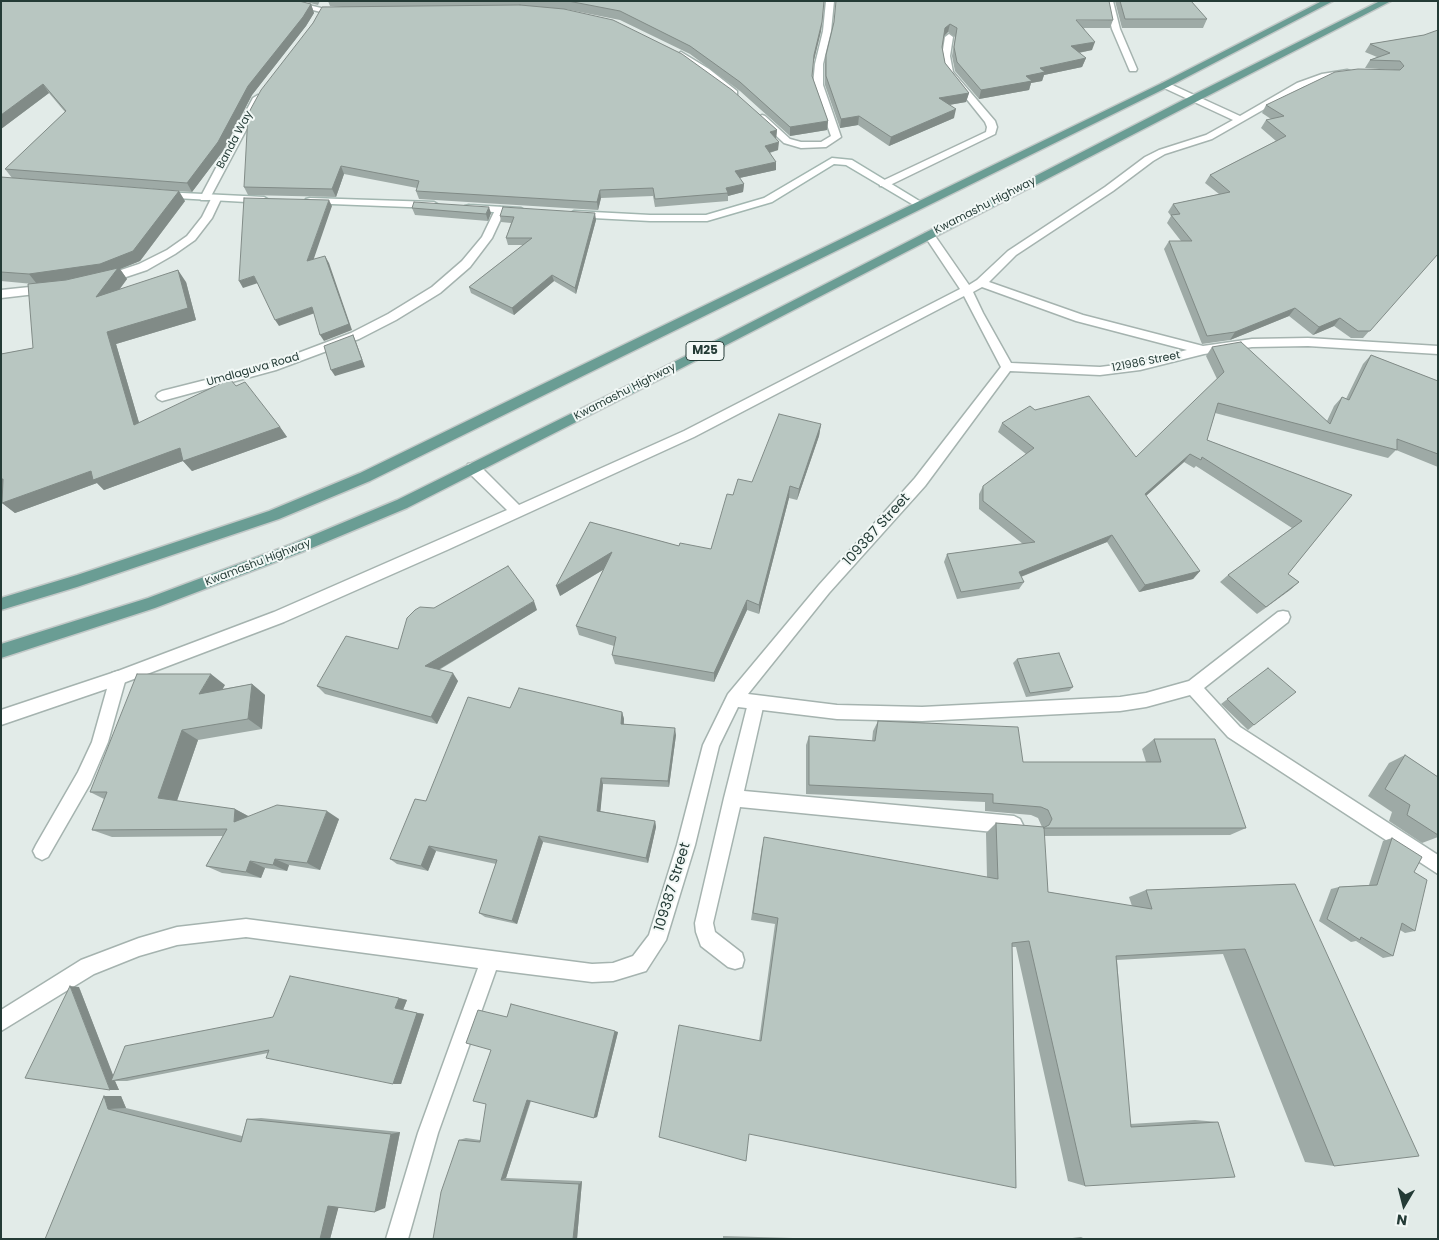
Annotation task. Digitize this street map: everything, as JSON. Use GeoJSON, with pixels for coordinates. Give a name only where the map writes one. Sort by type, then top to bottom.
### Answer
{"type":"FeatureCollection","features":[{"type":"Feature","properties":{"kind":"main road","name":"M25"},"geometry":{"type":"LineString","coordinates":[[1,604],[77,581],[274,515],[366,477],[921,205],[1329,1]]}},
{"type":"Feature","properties":{"kind":"main road","name":"Kwamashu Highway"},"geometry":{"type":"LineString","coordinates":[[1,652],[150,604],[297,548],[402,504],[640,385],[1192,99],[1387,1]]}},
{"type":"Feature","properties":{"kind":"street"},"geometry":{"type":"LineString","coordinates":[[280,1],[320,13],[346,11]]}},
{"type":"Feature","properties":{"kind":"street"},"geometry":{"type":"LineString","coordinates":[[320,13],[327,1]]}},
{"type":"Feature","properties":{"kind":"street"},"geometry":{"type":"LineString","coordinates":[[674,51],[706,71],[747,104],[787,141],[801,145],[823,145],[836,137],[818,86],[818,64],[827,31],[830,1]]}},
{"type":"Feature","properties":{"kind":"street"},"geometry":{"type":"LineString","coordinates":[[1109,1],[1116,29],[1133,69]]}},
{"type":"Feature","properties":{"kind":"street"},"geometry":{"type":"LineString","coordinates":[[884,184],[990,134],[992,127],[990,121],[949,72],[946,56],[949,37]]}},
{"type":"Feature","properties":{"kind":"street"},"geometry":{"type":"LineString","coordinates":[[1,718],[118,678],[279,617],[518,512],[689,434],[981,283],[1012,253],[1109,189],[1149,159],[1162,152],[1209,137],[1300,84],[1325,76],[1360,72]]}},
{"type":"Feature","properties":{"kind":"street"},"geometry":{"type":"LineString","coordinates":[[1165,84],[1192,99],[1240,120]]}},
{"type":"Feature","properties":{"kind":"street","name":"Banda Way"},"geometry":{"type":"LineString","coordinates":[[92,282],[110,279],[143,267],[171,252],[191,238],[207,218],[211,198],[246,118],[265,89]]}},
{"type":"Feature","properties":{"kind":"street"},"geometry":{"type":"LineString","coordinates":[[566,214],[650,218],[707,218],[768,200],[832,162],[848,162],[921,205]]}},
{"type":"Feature","properties":{"kind":"street"},"geometry":{"type":"LineString","coordinates":[[156,194],[276,200]]}},
{"type":"Feature","properties":{"kind":"street"},"geometry":{"type":"LineString","coordinates":[[295,200],[398,203],[528,212]]}},
{"type":"Feature","properties":{"kind":"street","name":"Umdlaguva Road"},"geometry":{"type":"LineString","coordinates":[[162,396],[272,367],[354,336],[392,317],[436,290],[466,264],[487,238],[500,210]]}},
{"type":"Feature","properties":{"kind":"street"},"geometry":{"type":"LineString","coordinates":[[929,235],[967,290],[1007,367]]}},
{"type":"Feature","properties":{"kind":"street"},"geometry":{"type":"LineString","coordinates":[[981,283],[1080,318],[1204,350]]}},
{"type":"Feature","properties":{"kind":"street"},"geometry":{"type":"LineString","coordinates":[[1,294],[57,288]]}},
{"type":"Feature","properties":{"kind":"street","name":"121986 Street"},"geometry":{"type":"LineString","coordinates":[[1007,367],[1100,371],[1140,366],[1204,350],[1252,343],[1308,342],[1438,350]]}},
{"type":"Feature","properties":{"kind":"street","name":"109387 Street"},"geometry":{"type":"LineString","coordinates":[[1,1021],[88,967],[139,947],[177,936],[246,928],[592,973],[613,972],[639,964],[657,940],[686,845],[711,745],[734,699],[824,589],[920,482],[1007,367]]}},
{"type":"Feature","properties":{"kind":"street"},"geometry":{"type":"LineString","coordinates":[[473,468],[518,512]]}},
{"type":"Feature","properties":{"kind":"street"},"geometry":{"type":"LineString","coordinates":[[734,699],[837,712],[922,714],[1120,704],[1146,700],[1193,687],[1283,617]]}},
{"type":"Feature","properties":{"kind":"street"},"geometry":{"type":"LineString","coordinates":[[42,850],[84,778],[100,742],[118,678]]}},
{"type":"Feature","properties":{"kind":"street"},"geometry":{"type":"LineString","coordinates":[[1193,687],[1234,732],[1438,865]]}},
{"type":"Feature","properties":{"kind":"street"},"geometry":{"type":"LineString","coordinates":[[735,960],[708,939],[704,923],[732,798],[756,703]]}},
{"type":"Feature","properties":{"kind":"street"},"geometry":{"type":"LineString","coordinates":[[732,798],[1031,826]]}},
{"type":"Feature","properties":{"kind":"street"},"geometry":{"type":"LineString","coordinates":[[397,1239],[428,1133],[490,960]]}},
{"type":"Feature","properties":{"kind":"building"},"geometry":{"type":"Polygon","coordinates":[[[1,1],[299,1],[311,4],[303,17],[248,86],[218,142],[187,183],[5,169],[66,111],[43,84],[1,115],[1,1]]]}},
{"type":"Feature","properties":{"kind":"building"},"geometry":{"type":"Polygon","coordinates":[[[568,1],[824,1],[812,76],[828,121],[790,127],[740,82],[690,46],[620,11],[568,1]]]}},
{"type":"Feature","properties":{"kind":"building"},"geometry":{"type":"Polygon","coordinates":[[[836,1],[1109,1],[1113,20],[1076,20],[1095,42],[1071,46],[1086,58],[1040,68],[1045,72],[1026,76],[1032,81],[981,90],[957,62],[954,47],[957,28],[950,24],[945,28],[942,47],[945,63],[969,93],[939,98],[956,109],[891,137],[859,116],[841,119],[826,76],[826,55],[834,22],[836,1]]]}},
{"type":"Feature","properties":{"kind":"building"},"geometry":{"type":"Polygon","coordinates":[[[1120,1],[1191,1],[1207,19],[1125,19],[1120,1]]]}},
{"type":"Feature","properties":{"kind":"building"},"geometry":{"type":"Polygon","coordinates":[[[520,5],[564,9],[613,20],[682,54],[732,90],[777,130],[770,132],[779,142],[765,146],[776,162],[735,171],[744,184],[726,188],[728,193],[655,199],[653,188],[600,190],[597,202],[416,191],[419,181],[341,166],[332,189],[244,187],[248,114],[261,90],[313,23],[322,7],[520,5]]]}},
{"type":"Feature","properties":{"kind":"building"},"geometry":{"type":"Polygon","coordinates":[[[1438,30],[1438,254],[1370,331],[1358,331],[1340,318],[1319,327],[1295,308],[1235,332],[1207,336],[1169,241],[1192,241],[1171,215],[1180,214],[1173,204],[1230,192],[1210,175],[1286,136],[1266,120],[1284,116],[1266,105],[1335,72],[1358,69],[1400,70],[1404,66],[1400,61],[1370,60],[1390,53],[1370,44],[1424,35],[1438,30]]]}},
{"type":"Feature","properties":{"kind":"building"},"geometry":{"type":"Polygon","coordinates":[[[1,177],[179,191],[133,251],[100,264],[29,274],[1,272],[1,177]]]}},
{"type":"Feature","properties":{"kind":"building"},"geometry":{"type":"Polygon","coordinates":[[[244,198],[329,200],[307,261],[325,256],[349,324],[320,335],[312,307],[275,320],[254,276],[239,281],[244,198]]]}},
{"type":"Feature","properties":{"kind":"building"},"geometry":{"type":"Polygon","coordinates":[[[414,202],[489,207],[486,214],[412,208],[414,202]]]}},
{"type":"Feature","properties":{"kind":"building"},"geometry":{"type":"Polygon","coordinates":[[[503,207],[595,213],[575,288],[552,275],[512,308],[469,287],[532,238],[506,238],[514,217],[500,216],[503,207]]]}},
{"type":"Feature","properties":{"kind":"building"},"geometry":{"type":"Polygon","coordinates":[[[118,268],[96,297],[178,270],[188,308],[107,332],[134,425],[230,379],[236,386],[245,382],[280,427],[183,461],[180,448],[93,480],[91,471],[2,503],[1,354],[33,348],[28,284],[66,280],[118,268]]]}},
{"type":"Feature","properties":{"kind":"building"},"geometry":{"type":"Polygon","coordinates":[[[353,335],[362,360],[331,370],[324,346],[353,335]]]}},
{"type":"Feature","properties":{"kind":"building"},"geometry":{"type":"Polygon","coordinates":[[[1241,342],[1330,424],[1342,397],[1349,400],[1371,355],[1438,381],[1438,454],[1397,439],[1397,450],[1218,403],[1207,440],[1352,495],[1288,574],[1299,582],[1266,607],[1228,575],[1302,521],[1202,457],[1201,460],[1190,454],[1145,494],[1200,571],[1145,585],[1112,535],[1019,572],[1024,582],[961,592],[947,554],[1035,542],[983,501],[983,486],[1034,448],[1002,423],[1030,406],[1035,410],[1089,396],[1136,457],[1224,372],[1212,347],[1241,342]]]}},
{"type":"Feature","properties":{"kind":"building"},"geometry":{"type":"Polygon","coordinates":[[[779,414],[821,424],[799,489],[790,486],[759,605],[747,600],[714,673],[612,655],[616,637],[576,626],[612,552],[556,586],[590,522],[679,546],[680,543],[711,549],[727,494],[733,495],[738,479],[752,482],[779,414]]]}},
{"type":"Feature","properties":{"kind":"building"},"geometry":{"type":"Polygon","coordinates":[[[508,566],[534,601],[425,666],[453,673],[431,717],[317,686],[346,636],[398,649],[407,618],[415,610],[420,607],[434,608],[508,566]]]}},
{"type":"Feature","properties":{"kind":"building"},"geometry":{"type":"Polygon","coordinates":[[[1059,653],[1073,687],[1030,693],[1017,659],[1059,653]]]}},
{"type":"Feature","properties":{"kind":"building"},"geometry":{"type":"Polygon","coordinates":[[[1268,668],[1296,692],[1254,725],[1227,699],[1268,668]]]}},
{"type":"Feature","properties":{"kind":"building"},"geometry":{"type":"Polygon","coordinates":[[[137,674],[211,674],[199,694],[252,684],[248,719],[182,730],[158,798],[235,809],[234,822],[277,805],[327,811],[307,863],[275,859],[273,865],[250,861],[246,872],[206,866],[227,829],[92,830],[107,792],[90,792],[137,674]]]}},
{"type":"Feature","properties":{"kind":"building"},"geometry":{"type":"Polygon","coordinates":[[[519,688],[622,712],[621,724],[675,728],[668,781],[601,778],[597,811],[655,821],[646,858],[539,836],[512,921],[479,913],[497,860],[429,846],[421,866],[390,859],[415,799],[426,801],[468,697],[510,708],[519,688]]]}},
{"type":"Feature","properties":{"kind":"building"},"geometry":{"type":"Polygon","coordinates":[[[878,721],[1018,727],[1023,762],[1161,762],[1154,739],[1215,739],[1246,828],[1043,828],[1049,825],[1052,819],[1048,810],[1041,807],[993,803],[993,794],[809,785],[809,736],[875,741],[878,721]]]}},
{"type":"Feature","properties":{"kind":"building"},"geometry":{"type":"Polygon","coordinates":[[[1405,755],[1438,777],[1438,835],[1407,815],[1410,805],[1385,789],[1405,755]]]}},
{"type":"Feature","properties":{"kind":"building"},"geometry":{"type":"Polygon","coordinates":[[[996,823],[1044,827],[1048,892],[1152,909],[1146,890],[1295,884],[1419,1156],[1334,1166],[1245,949],[1116,956],[1131,1127],[1218,1122],[1235,1177],[1085,1186],[1029,941],[1012,943],[1016,1188],[749,1134],[746,1161],[659,1137],[679,1025],[761,1041],[778,918],[753,913],[764,837],[998,879],[996,823]]]}},
{"type":"Feature","properties":{"kind":"building"},"geometry":{"type":"Polygon","coordinates":[[[1392,838],[1422,857],[1414,872],[1427,880],[1415,931],[1402,923],[1393,956],[1361,937],[1360,940],[1327,919],[1339,887],[1377,885],[1392,838]]]}},
{"type":"Feature","properties":{"kind":"building"},"geometry":{"type":"Polygon","coordinates":[[[290,976],[399,998],[395,1008],[417,1013],[393,1084],[266,1058],[269,1050],[111,1081],[125,1046],[273,1017],[290,976]]]}},
{"type":"Feature","properties":{"kind":"building"},"geometry":{"type":"Polygon","coordinates":[[[70,986],[110,1090],[25,1078],[70,986]]]}},
{"type":"Feature","properties":{"kind":"building"},"geometry":{"type":"Polygon","coordinates":[[[511,1004],[615,1031],[594,1118],[527,1100],[501,1180],[579,1184],[573,1239],[433,1239],[441,1192],[459,1140],[480,1142],[486,1104],[473,1101],[491,1050],[466,1043],[478,1010],[507,1017],[511,1004]]]}},
{"type":"Feature","properties":{"kind":"building"},"geometry":{"type":"Polygon","coordinates":[[[104,1096],[108,1109],[241,1142],[247,1119],[391,1134],[375,1212],[328,1206],[320,1239],[45,1239],[104,1096]]]}}]}
